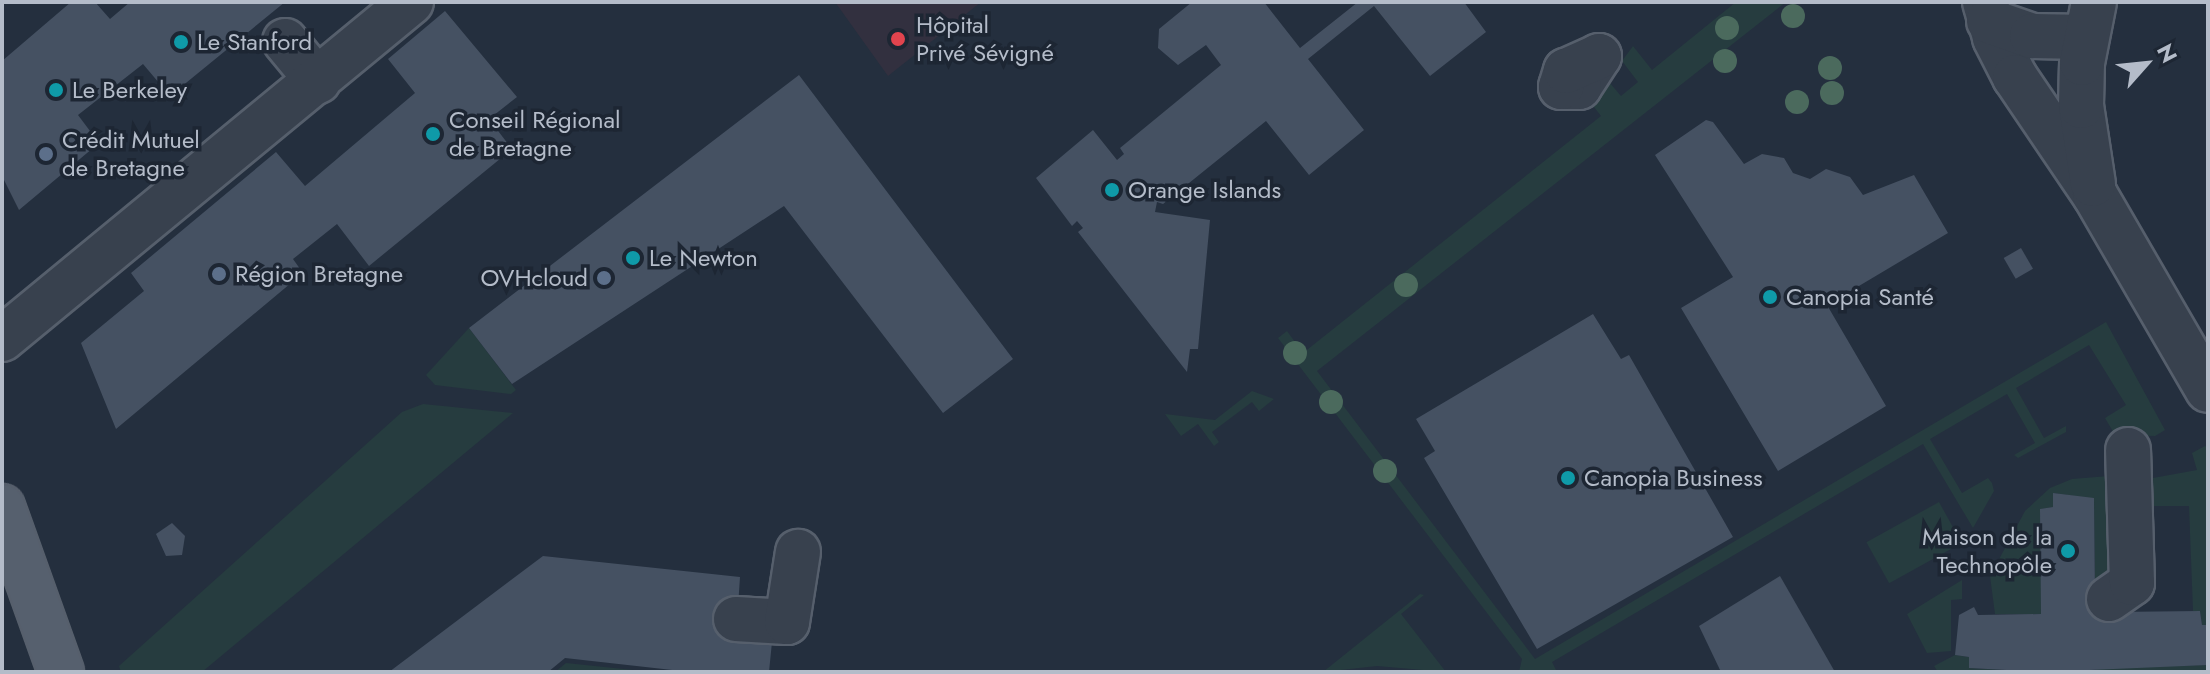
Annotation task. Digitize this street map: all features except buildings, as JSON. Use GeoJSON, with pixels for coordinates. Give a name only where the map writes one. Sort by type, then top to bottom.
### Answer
{"type":"FeatureCollection","features":[{"type":"Feature","properties":{"kind":"main road"},"geometry":{"type":"LineString","coordinates":[[2,507],[61,672]]}},
{"type":"Feature","properties":{"kind":"street"},"geometry":{"type":"LineString","coordinates":[[2,339],[411,2]]}},
{"type":"Feature","properties":{"kind":"street"},"geometry":{"type":"LineString","coordinates":[[1987,12],[2032,36],[2090,20],[2081,106],[2095,195]]}},
{"type":"Feature","properties":{"kind":"street"},"geometry":{"type":"LineString","coordinates":[[1987,12],[2015,77],[2095,195],[2208,390]]}},
{"type":"Feature","properties":{"kind":"street"},"geometry":{"type":"LineString","coordinates":[[285,41],[318,81]]}},
{"type":"Feature","properties":{"kind":"street"},"geometry":{"type":"LineString","coordinates":[[1561,87],[1566,71],[1599,56]]}},
{"type":"Feature","properties":{"kind":"street"},"geometry":{"type":"LineString","coordinates":[[2109,599],[2132,583],[2128,450]]}},
{"type":"Feature","properties":{"kind":"street"},"geometry":{"type":"LineString","coordinates":[[736,619],[787,622],[798,552]]}},
{"type":"Feature","properties":{"kind":"shaded area","name":"Hôpital Privé Sévigné"},"geometry":{"type":"Polygon","coordinates":[[[835,2],[981,2],[888,76],[835,2]]]}},
{"type":"Feature","properties":{"kind":"green space"},"geometry":{"type":"Polygon","coordinates":[[[1736,2],[1786,2],[1317,371],[1535,659],[2106,322],[2165,430],[2155,436],[2115,435],[2105,418],[2126,405],[2089,345],[2016,388],[2044,438],[2066,426],[2066,432],[2018,458],[2014,455],[2035,443],[2007,394],[1930,439],[1962,493],[1988,478],[1992,483],[1994,491],[1973,528],[1923,444],[1552,662],[1557,672],[1519,672],[1522,659],[1278,338],[1287,331],[1303,353],[1601,116],[1583,93],[1604,76],[1621,96],[1638,82],[1622,61],[1633,46],[1652,70],[1736,2]]]}},
{"type":"Feature","properties":{"kind":"green space"},"geometry":{"type":"Polygon","coordinates":[[[469,328],[516,390],[511,394],[435,385],[426,375],[469,328]]]}},
{"type":"Feature","properties":{"kind":"green space"},"geometry":{"type":"Polygon","coordinates":[[[1252,391],[1274,399],[1259,411],[1252,402],[1212,432],[1219,442],[1214,446],[1198,424],[1181,436],[1165,414],[1215,420],[1252,391]]]}},
{"type":"Feature","properties":{"kind":"green space"},"geometry":{"type":"Polygon","coordinates":[[[423,404],[513,413],[202,672],[121,672],[119,666],[402,412],[423,404]]]}},
{"type":"Feature","properties":{"kind":"green space"},"geometry":{"type":"Polygon","coordinates":[[[2205,446],[2208,448],[2208,625],[2202,625],[2200,611],[2193,611],[2189,506],[2154,506],[2153,478],[2197,470],[2192,453],[2205,446]]]}},
{"type":"Feature","properties":{"kind":"green space"},"geometry":{"type":"Polygon","coordinates":[[[2109,476],[2111,584],[2095,595],[2094,499],[2054,493],[2053,507],[2041,509],[2041,614],[1995,614],[1990,576],[2025,511],[2050,488],[2072,479],[2109,476]]]}},
{"type":"Feature","properties":{"kind":"green space"},"geometry":{"type":"Polygon","coordinates":[[[1939,502],[1962,543],[1889,583],[1866,542],[1939,502]]]}},
{"type":"Feature","properties":{"kind":"green space"},"geometry":{"type":"Polygon","coordinates":[[[1962,580],[1962,599],[1951,600],[1951,651],[1927,653],[1907,614],[1962,580]]]}},
{"type":"Feature","properties":{"kind":"green space"},"geometry":{"type":"Polygon","coordinates":[[[1420,594],[1424,595],[1401,614],[1446,672],[1377,666],[1323,672],[1420,594]]]}},
{"type":"Feature","properties":{"kind":"green space"},"geometry":{"type":"Polygon","coordinates":[[[1955,655],[1969,657],[1969,668],[2042,672],[1938,672],[1934,666],[1955,655]]]}},
{"type":"Feature","properties":{"kind":"green space"},"geometry":{"type":"Polygon","coordinates":[[[566,663],[652,672],[555,672],[566,663]]]}},
{"type":"Feature","properties":{"kind":"green space"},"geometry":{"type":"Polygon","coordinates":[[[2208,665],[2208,672],[2096,672],[2096,667],[2208,665]]]}},
{"type":"Feature","properties":{"kind":"place","name":"Hôpital Privé Sévigné"},"geometry":{"type":"Point","coordinates":[898,39]}},
{"type":"Feature","properties":{"kind":"place","name":"Le Stanford"},"geometry":{"type":"Point","coordinates":[181,42]}},
{"type":"Feature","properties":{"kind":"place","name":"Le Berkeley"},"geometry":{"type":"Point","coordinates":[56,90]}},
{"type":"Feature","properties":{"kind":"place","name":"Conseil Régional de Bretagne"},"geometry":{"type":"Point","coordinates":[433,134]}},
{"type":"Feature","properties":{"kind":"place","name":"Crédit Mutuel de Bretagne"},"geometry":{"type":"Point","coordinates":[46,154]}},
{"type":"Feature","properties":{"kind":"place","name":"Orange Islands"},"geometry":{"type":"Point","coordinates":[1112,190]}},
{"type":"Feature","properties":{"kind":"place","name":"Le Newton"},"geometry":{"type":"Point","coordinates":[633,258]}},
{"type":"Feature","properties":{"kind":"place","name":"Région Bretagne"},"geometry":{"type":"Point","coordinates":[219,274]}},
{"type":"Feature","properties":{"kind":"place","name":"OVHcloud"},"geometry":{"type":"Point","coordinates":[604,278]}},
{"type":"Feature","properties":{"kind":"place","name":"Canopia Santé"},"geometry":{"type":"Point","coordinates":[1770,297]}},
{"type":"Feature","properties":{"kind":"place","name":"Canopia Business"},"geometry":{"type":"Point","coordinates":[1568,478]}},
{"type":"Feature","properties":{"kind":"place","name":"Maison de la Technopôle"},"geometry":{"type":"Point","coordinates":[2068,551]}}]}
